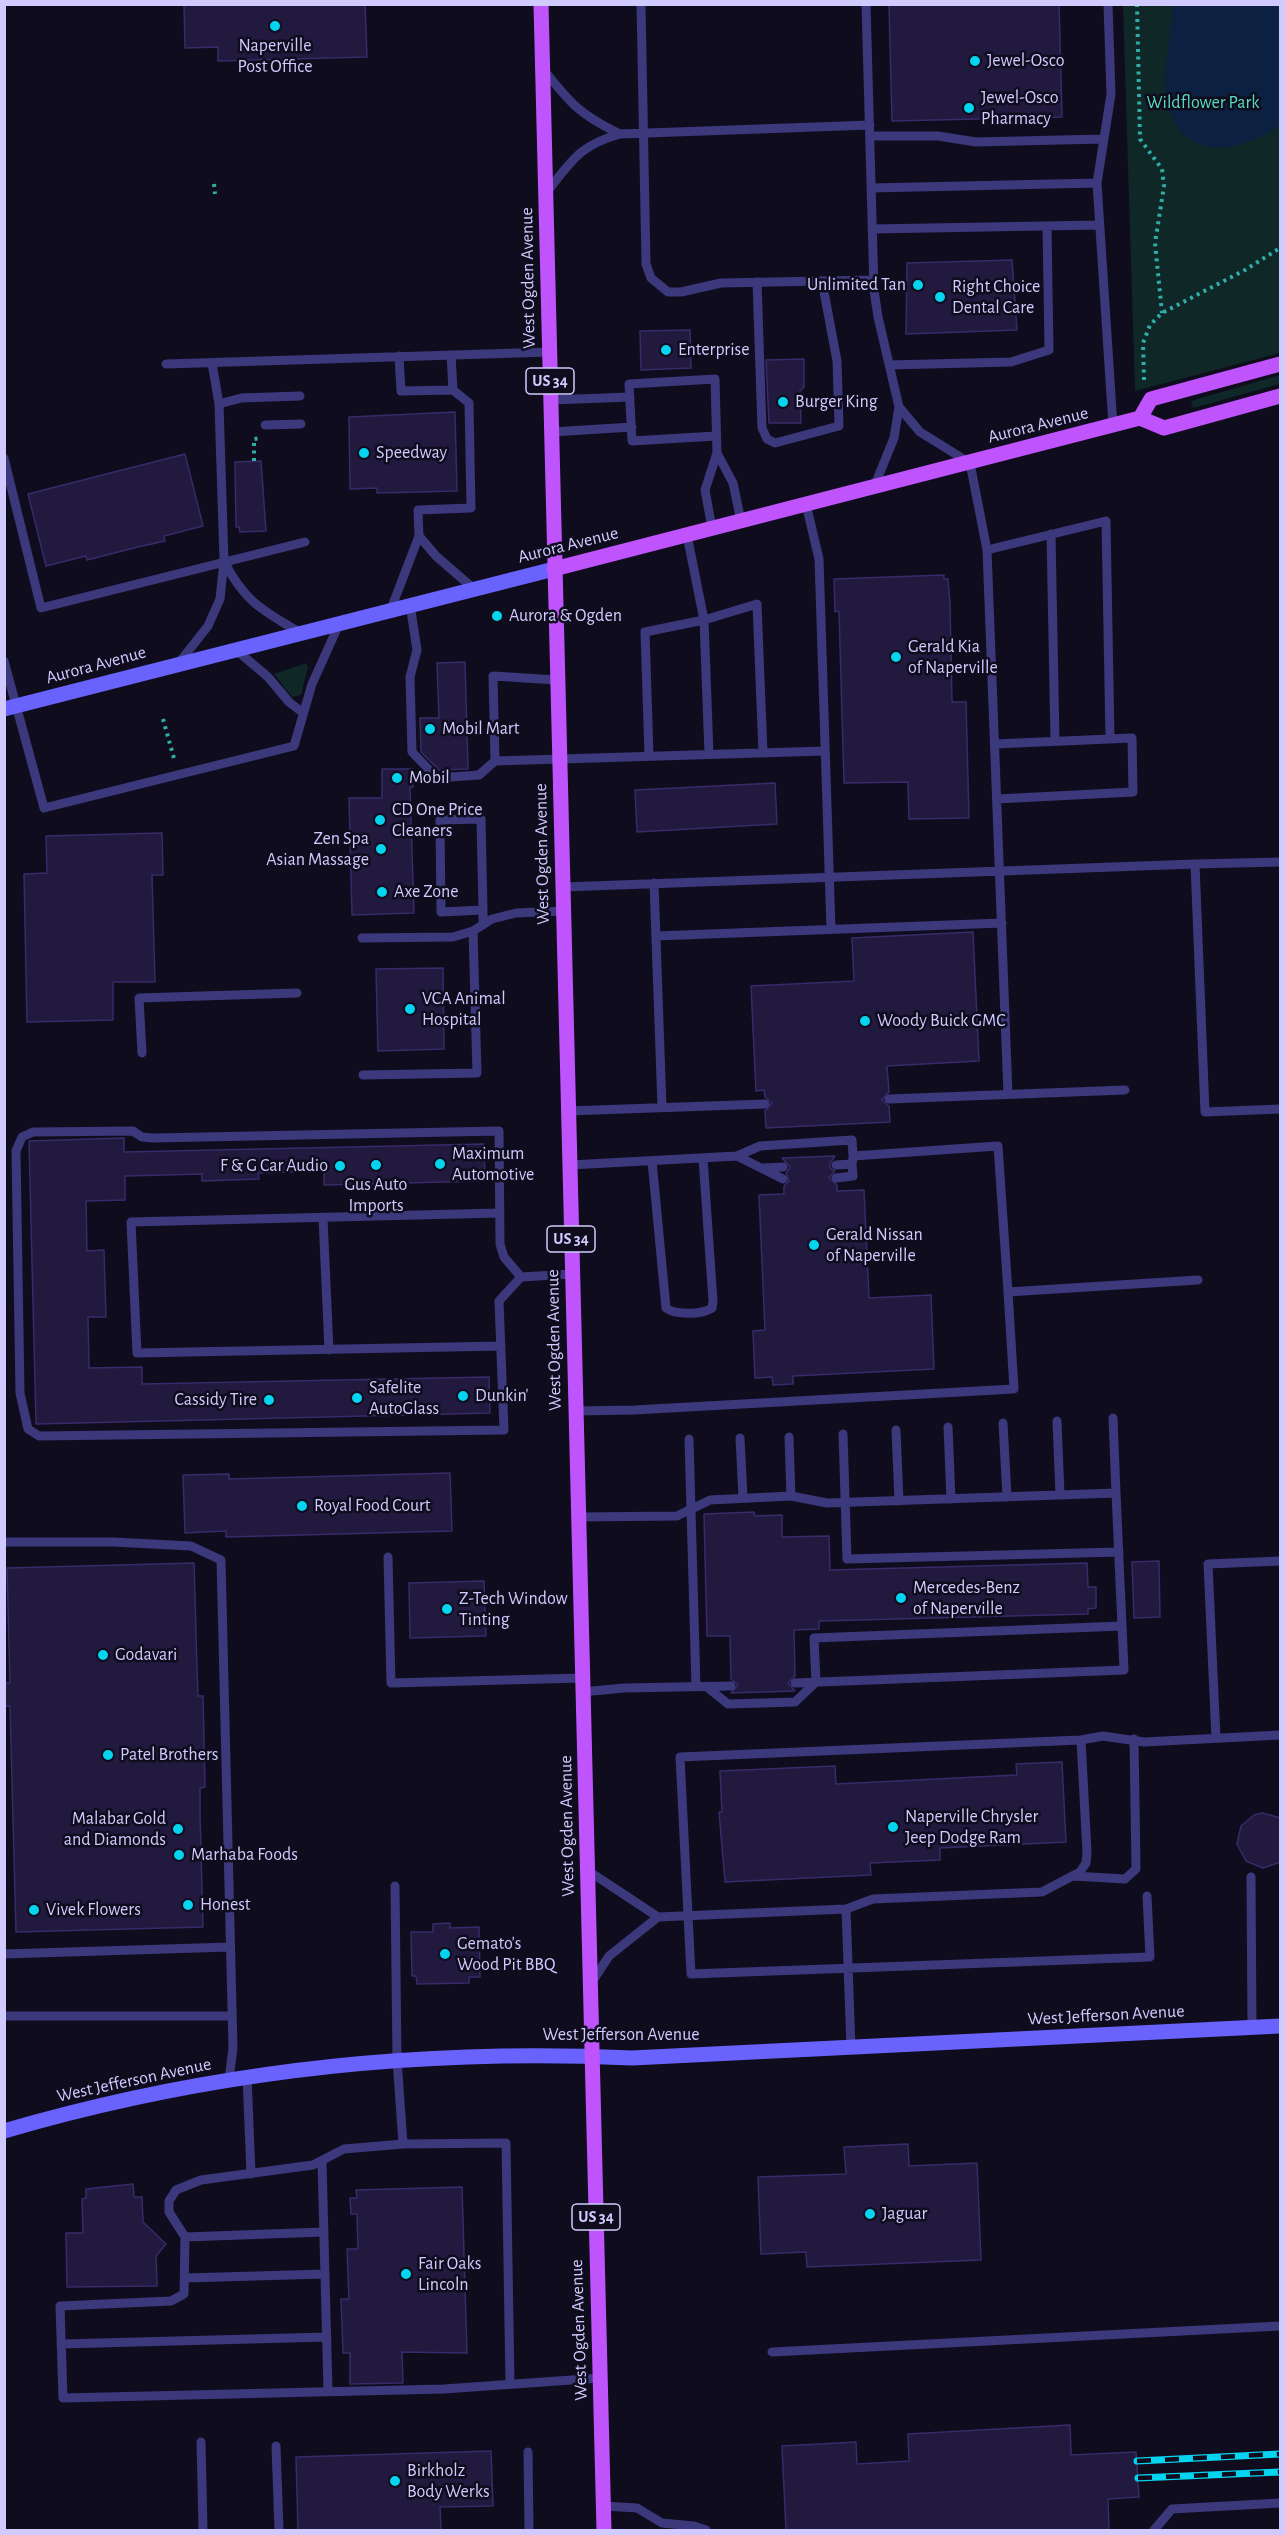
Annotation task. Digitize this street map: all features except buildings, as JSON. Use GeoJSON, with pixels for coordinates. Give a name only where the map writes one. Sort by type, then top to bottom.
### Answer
{"type":"FeatureCollection","features":[{"type":"Feature","properties":{"kind":"main road","name":"West Ogden Avenue"},"geometry":{"type":"LineString","coordinates":[[541,4],[604,2530]]}},
{"type":"Feature","properties":{"kind":"main road"},"geometry":{"type":"LineString","coordinates":[[1281,364],[1151,399],[1140,418],[1164,428],[1281,396]]}},
{"type":"Feature","properties":{"kind":"main road","name":"Aurora Avenue"},"geometry":{"type":"LineString","coordinates":[[554,569],[1140,418]]}},
{"type":"Feature","properties":{"kind":"street","name":"Aurora Avenue"},"geometry":{"type":"LineString","coordinates":[[11,707],[340,621],[554,569]]}},
{"type":"Feature","properties":{"kind":"street","name":"West Jefferson Avenue"},"geometry":{"type":"LineString","coordinates":[[4,2132],[88,2108],[229,2079],[397,2059],[543,2055],[632,2058],[1281,2026]]}},
{"type":"Feature","properties":{"kind":"lane"},"geometry":{"type":"LineString","coordinates":[[641,4],[646,264],[651,278],[668,292],[681,292],[721,283],[874,280]]}},
{"type":"Feature","properties":{"kind":"lane"},"geometry":{"type":"LineString","coordinates":[[866,4],[874,280],[878,317],[899,407],[894,438],[874,487]]}},
{"type":"Feature","properties":{"kind":"lane"},"geometry":{"type":"LineString","coordinates":[[1108,4],[1111,94],[1102,139],[1097,183],[1113,426]]}},
{"type":"Feature","properties":{"kind":"lane"},"geometry":{"type":"LineString","coordinates":[[543,69],[567,99],[588,119],[620,134]]}},
{"type":"Feature","properties":{"kind":"lane"},"geometry":{"type":"LineString","coordinates":[[546,193],[575,157],[593,142],[620,134],[870,125]]}},
{"type":"Feature","properties":{"kind":"lane"},"geometry":{"type":"LineString","coordinates":[[870,136],[938,136],[976,142],[1102,139]]}},
{"type":"Feature","properties":{"kind":"lane"},"geometry":{"type":"LineString","coordinates":[[871,188],[1097,183]]}},
{"type":"Feature","properties":{"kind":"lane"},"geometry":{"type":"LineString","coordinates":[[889,365],[1011,362],[1049,350],[1047,225]]}},
{"type":"Feature","properties":{"kind":"lane"},"geometry":{"type":"LineString","coordinates":[[872,229],[1100,225]]}},
{"type":"Feature","properties":{"kind":"lane"},"geometry":{"type":"LineString","coordinates":[[757,282],[762,428],[767,439],[775,443],[839,426],[837,361],[822,281]]}},
{"type":"Feature","properties":{"kind":"lane"},"geometry":{"type":"LineString","coordinates":[[166,364],[550,352]]}},
{"type":"Feature","properties":{"kind":"lane"},"geometry":{"type":"LineString","coordinates":[[451,355],[453,390]]}},
{"type":"Feature","properties":{"kind":"lane"},"geometry":{"type":"LineString","coordinates":[[391,609],[419,536],[418,510],[471,508],[469,403],[453,390],[401,391],[399,356]]}},
{"type":"Feature","properties":{"kind":"lane"},"geometry":{"type":"LineString","coordinates":[[178,664],[208,626],[217,610],[224,561],[219,404],[212,363]]}},
{"type":"Feature","properties":{"kind":"lane"},"geometry":{"type":"LineString","coordinates":[[712,528],[705,490],[717,453],[715,379],[629,384],[632,441],[716,436]]}},
{"type":"Feature","properties":{"kind":"lane"},"geometry":{"type":"LineString","coordinates":[[219,404],[242,398],[300,396]]}},
{"type":"Feature","properties":{"kind":"lane"},"geometry":{"type":"LineString","coordinates":[[551,400],[630,397]]}},
{"type":"Feature","properties":{"kind":"lane"},"geometry":{"type":"LineString","coordinates":[[899,407],[920,432],[970,462],[987,550],[1008,1094]]}},
{"type":"Feature","properties":{"kind":"lane"},"geometry":{"type":"LineString","coordinates":[[265,425],[301,424]]}},
{"type":"Feature","properties":{"kind":"lane"},"geometry":{"type":"LineString","coordinates":[[552,432],[632,427]]}},
{"type":"Feature","properties":{"kind":"lane"},"geometry":{"type":"LineString","coordinates":[[717,453],[733,483],[741,521]]}},
{"type":"Feature","properties":{"kind":"lane"},"geometry":{"type":"LineString","coordinates":[[4,459],[41,608],[305,542]]}},
{"type":"Feature","properties":{"kind":"lane"},"geometry":{"type":"LineString","coordinates":[[806,504],[819,559],[831,929]]}},
{"type":"Feature","properties":{"kind":"lane"},"geometry":{"type":"LineString","coordinates":[[987,550],[1106,521],[1110,739]]}},
{"type":"Feature","properties":{"kind":"lane"},"geometry":{"type":"LineString","coordinates":[[1051,534],[1056,741]]}},
{"type":"Feature","properties":{"kind":"lane"},"geometry":{"type":"LineString","coordinates":[[687,535],[704,620],[709,754]]}},
{"type":"Feature","properties":{"kind":"lane"},"geometry":{"type":"LineString","coordinates":[[419,536],[436,556],[474,589]]}},
{"type":"Feature","properties":{"kind":"lane"},"geometry":{"type":"LineString","coordinates":[[224,561],[246,596],[299,632]]}},
{"type":"Feature","properties":{"kind":"lane"},"geometry":{"type":"LineString","coordinates":[[410,604],[417,650],[410,677],[412,752],[437,778],[479,775],[495,761],[825,751]]}},
{"type":"Feature","properties":{"kind":"lane"},"geometry":{"type":"LineString","coordinates":[[649,755],[645,632],[704,620],[757,604],[763,753]]}},
{"type":"Feature","properties":{"kind":"lane"},"geometry":{"type":"LineString","coordinates":[[4,661],[11,707],[44,808],[294,746],[312,684],[340,621]]}},
{"type":"Feature","properties":{"kind":"lane"},"geometry":{"type":"LineString","coordinates":[[234,649],[268,676],[290,702],[302,712]]}},
{"type":"Feature","properties":{"kind":"lane"},"geometry":{"type":"LineString","coordinates":[[495,761],[493,676],[557,680]]}},
{"type":"Feature","properties":{"kind":"lane"},"geometry":{"type":"LineString","coordinates":[[995,744],[1132,738],[1132,792],[997,799]]}},
{"type":"Feature","properties":{"kind":"lane"},"geometry":{"type":"LineString","coordinates":[[483,910],[441,912],[440,820],[481,819],[483,910],[483,925]]}},
{"type":"Feature","properties":{"kind":"lane"},"geometry":{"type":"LineString","coordinates":[[563,887],[999,870],[1281,862]]}},
{"type":"Feature","properties":{"kind":"lane"},"geometry":{"type":"LineString","coordinates":[[1195,864],[1204,1112],[1281,1109]]}},
{"type":"Feature","properties":{"kind":"lane"},"geometry":{"type":"LineString","coordinates":[[654,883],[662,1107]]}},
{"type":"Feature","properties":{"kind":"lane"},"geometry":{"type":"LineString","coordinates":[[362,938],[453,937],[473,931],[492,919],[516,913],[563,911]]}},
{"type":"Feature","properties":{"kind":"lane"},"geometry":{"type":"LineString","coordinates":[[656,936],[1002,923]]}},
{"type":"Feature","properties":{"kind":"lane"},"geometry":{"type":"LineString","coordinates":[[363,1076],[477,1073],[473,931]]}},
{"type":"Feature","properties":{"kind":"lane"},"geometry":{"type":"LineString","coordinates":[[142,1053],[139,998],[297,993]]}},
{"type":"Feature","properties":{"kind":"lane"},"geometry":{"type":"LineString","coordinates":[[889,1099],[1125,1090]]}},
{"type":"Feature","properties":{"kind":"lane"},"geometry":{"type":"LineString","coordinates":[[568,1111],[765,1104]]}},
{"type":"Feature","properties":{"kind":"lane"},"geometry":{"type":"LineString","coordinates":[[521,1276],[504,1257],[500,1244],[499,1131],[153,1138],[142,1137],[133,1131],[33,1132],[22,1137],[16,1151],[20,1393],[28,1429],[39,1436],[504,1430],[499,1300],[521,1276],[572,1274]]}},
{"type":"Feature","properties":{"kind":"lane"},"geometry":{"type":"LineString","coordinates":[[570,1165],[737,1156],[760,1146],[852,1140],[853,1176],[836,1178]]}},
{"type":"Feature","properties":{"kind":"lane"},"geometry":{"type":"LineString","coordinates":[[576,1411],[634,1410],[1014,1389],[998,1146],[853,1160],[836,1165]]}},
{"type":"Feature","properties":{"kind":"lane"},"geometry":{"type":"LineString","coordinates":[[737,1156],[783,1179]]}},
{"type":"Feature","properties":{"kind":"lane"},"geometry":{"type":"LineString","coordinates":[[652,1161],[666,1308],[672,1313],[707,1311],[712,1308],[713,1301],[703,1158]]}},
{"type":"Feature","properties":{"kind":"lane"},"geometry":{"type":"LineString","coordinates":[[762,1168],[783,1167]]}},
{"type":"Feature","properties":{"kind":"lane"},"geometry":{"type":"LineString","coordinates":[[500,1214],[132,1222],[136,1353],[501,1346]]}},
{"type":"Feature","properties":{"kind":"lane"},"geometry":{"type":"LineString","coordinates":[[323,1218],[329,1350]]}},
{"type":"Feature","properties":{"kind":"lane"},"geometry":{"type":"LineString","coordinates":[[1008,1292],[1198,1280]]}},
{"type":"Feature","properties":{"kind":"lane"},"geometry":{"type":"LineString","coordinates":[[795,1683],[1124,1670],[1113,1418]]}},
{"type":"Feature","properties":{"kind":"lane"},"geometry":{"type":"LineString","coordinates":[[1057,1421],[1060,1495]]}},
{"type":"Feature","properties":{"kind":"lane"},"geometry":{"type":"LineString","coordinates":[[1003,1423],[1007,1497]]}},
{"type":"Feature","properties":{"kind":"lane"},"geometry":{"type":"LineString","coordinates":[[948,1427],[951,1499]]}},
{"type":"Feature","properties":{"kind":"lane"},"geometry":{"type":"LineString","coordinates":[[896,1430],[899,1501]]}},
{"type":"Feature","properties":{"kind":"lane"},"geometry":{"type":"LineString","coordinates":[[843,1434],[847,1559],[1119,1552]]}},
{"type":"Feature","properties":{"kind":"lane"},"geometry":{"type":"LineString","coordinates":[[789,1437],[791,1496]]}},
{"type":"Feature","properties":{"kind":"lane"},"geometry":{"type":"LineString","coordinates":[[740,1438],[743,1498]]}},
{"type":"Feature","properties":{"kind":"lane"},"geometry":{"type":"LineString","coordinates":[[689,1439],[696,1687]]}},
{"type":"Feature","properties":{"kind":"lane"},"geometry":{"type":"LineString","coordinates":[[578,1517],[677,1516],[710,1500],[743,1498],[791,1496],[827,1503],[1116,1493]]}},
{"type":"Feature","properties":{"kind":"lane"},"geometry":{"type":"LineString","coordinates":[[4,1542],[113,1542],[190,1546],[221,1560],[233,2048],[229,2079]]}},
{"type":"Feature","properties":{"kind":"lane"},"geometry":{"type":"LineString","coordinates":[[388,1557],[391,1683],[582,1685],[624,1688],[731,1686]]}},
{"type":"Feature","properties":{"kind":"lane"},"geometry":{"type":"LineString","coordinates":[[1216,1738],[1208,1564],[1281,1562]]}},
{"type":"Feature","properties":{"kind":"lane"},"geometry":{"type":"LineString","coordinates":[[707,1687],[728,1704],[795,1702],[816,1682],[814,1638],[1122,1626]]}},
{"type":"Feature","properties":{"kind":"lane"},"geometry":{"type":"LineString","coordinates":[[1148,1896],[1150,1957],[691,1974],[680,1757],[1082,1740],[1103,1736],[1144,1742],[1281,1735]]}},
{"type":"Feature","properties":{"kind":"lane"},"geometry":{"type":"LineString","coordinates":[[1073,1876],[1125,1880],[1136,1869],[1134,1739]]}},
{"type":"Feature","properties":{"kind":"lane"},"geometry":{"type":"LineString","coordinates":[[587,1870],[658,1917],[846,1908],[873,1899],[1042,1892],[1073,1876],[1086,1863],[1082,1740]]}},
{"type":"Feature","properties":{"kind":"lane"},"geometry":{"type":"LineString","coordinates":[[1251,1877],[1252,2028]]}},
{"type":"Feature","properties":{"kind":"lane"},"geometry":{"type":"LineString","coordinates":[[395,1886],[397,2059],[403,2144]]}},
{"type":"Feature","properties":{"kind":"lane"},"geometry":{"type":"LineString","coordinates":[[846,1908],[851,2048]]}},
{"type":"Feature","properties":{"kind":"lane"},"geometry":{"type":"LineString","coordinates":[[590,1986],[609,1956],[658,1917]]}},
{"type":"Feature","properties":{"kind":"lane"},"geometry":{"type":"LineString","coordinates":[[4,1954],[230,1947]]}},
{"type":"Feature","properties":{"kind":"lane"},"geometry":{"type":"LineString","coordinates":[[4,2016],[232,2016]]}},
{"type":"Feature","properties":{"kind":"lane"},"geometry":{"type":"LineString","coordinates":[[248,2076],[251,2174]]}},
{"type":"Feature","properties":{"kind":"lane"},"geometry":{"type":"LineString","coordinates":[[510,2383],[506,2144],[403,2144],[344,2149],[322,2162],[201,2180],[176,2190],[169,2201],[169,2212],[185,2237],[184,2294],[171,2301],[60,2306],[63,2398],[444,2389],[600,2378]]}},
{"type":"Feature","properties":{"kind":"lane"},"geometry":{"type":"LineString","coordinates":[[322,2162],[328,2391]]}},
{"type":"Feature","properties":{"kind":"lane"},"geometry":{"type":"LineString","coordinates":[[185,2237],[324,2232]]}},
{"type":"Feature","properties":{"kind":"lane"},"geometry":{"type":"LineString","coordinates":[[185,2278],[325,2274]]}},
{"type":"Feature","properties":{"kind":"lane"},"geometry":{"type":"LineString","coordinates":[[772,2352],[1281,2326]]}},
{"type":"Feature","properties":{"kind":"lane"},"geometry":{"type":"LineString","coordinates":[[61,2344],[327,2337]]}},
{"type":"Feature","properties":{"kind":"lane"},"geometry":{"type":"LineString","coordinates":[[201,2442],[203,2530]]}},
{"type":"Feature","properties":{"kind":"lane"},"geometry":{"type":"LineString","coordinates":[[276,2446],[279,2530]]}},
{"type":"Feature","properties":{"kind":"lane"},"geometry":{"type":"LineString","coordinates":[[528,2452],[529,2530]]}},
{"type":"Feature","properties":{"kind":"lane"},"geometry":{"type":"LineString","coordinates":[[1154,2530],[1172,2509],[1281,2503]]}},
{"type":"Feature","properties":{"kind":"lane"},"geometry":{"type":"LineString","coordinates":[[604,2506],[637,2508],[662,2523],[694,2526],[706,2530]]}},
{"type":"Feature","properties":{"kind":"path"},"geometry":{"type":"LineString","coordinates":[[1137,4],[1140,139],[1162,169],[1164,186],[1155,243],[1162,313]]}},
{"type":"Feature","properties":{"kind":"path"},"geometry":{"type":"LineString","coordinates":[[214,184],[215,194]]}},
{"type":"Feature","properties":{"kind":"path"},"geometry":{"type":"LineString","coordinates":[[1144,380],[1143,343],[1150,325],[1162,313],[1245,270],[1281,248]]}},
{"type":"Feature","properties":{"kind":"path"},"geometry":{"type":"LineString","coordinates":[[254,439],[254,461]]}},
{"type":"Feature","properties":{"kind":"path"},"geometry":{"type":"LineString","coordinates":[[163,719],[178,775]]}},
{"type":"Feature","properties":{"kind":"green space","name":"Wildflower Park"},"geometry":{"type":"Polygon","coordinates":[[[1123,5],[1280,5],[1280,353],[1135,391],[1123,5]]]}},
{"type":"Feature","properties":{"kind":"green space"},"geometry":{"type":"Polygon","coordinates":[[[1280,375],[1280,384],[1193,408],[1191,401],[1280,375]]]}},
{"type":"Feature","properties":{"kind":"green space"},"geometry":{"type":"Polygon","coordinates":[[[306,663],[308,667],[301,695],[292,697],[274,674],[306,663]]]}},
{"type":"Feature","properties":{"kind":"water"},"geometry":{"type":"Polygon","coordinates":[[[1172,5],[1280,5],[1280,125],[1263,136],[1226,147],[1209,146],[1194,141],[1181,131],[1171,115],[1165,82],[1172,5]]]}},
{"type":"Feature","properties":{"kind":"railway"},"geometry":{"type":"LineString","coordinates":[[1137,2461],[1280,2454]]}},
{"type":"Feature","properties":{"kind":"railway"},"geometry":{"type":"LineString","coordinates":[[1138,2478],[1280,2472]]}},
{"type":"Feature","properties":{"kind":"place","name":"Naperville Post Office"},"geometry":{"type":"Point","coordinates":[275,26]}},
{"type":"Feature","properties":{"kind":"place","name":"Jewel-Osco"},"geometry":{"type":"Point","coordinates":[975,61]}},
{"type":"Feature","properties":{"kind":"place","name":"Jewel-Osco Pharmacy"},"geometry":{"type":"Point","coordinates":[969,108]}},
{"type":"Feature","properties":{"kind":"place","name":"Unlimited Tan"},"geometry":{"type":"Point","coordinates":[918,285]}},
{"type":"Feature","properties":{"kind":"place","name":"Right Choice Dental Care"},"geometry":{"type":"Point","coordinates":[940,297]}},
{"type":"Feature","properties":{"kind":"place","name":"Enterprise"},"geometry":{"type":"Point","coordinates":[666,350]}},
{"type":"Feature","properties":{"kind":"place","name":"Burger King"},"geometry":{"type":"Point","coordinates":[783,402]}},
{"type":"Feature","properties":{"kind":"place","name":"Speedway"},"geometry":{"type":"Point","coordinates":[364,453]}},
{"type":"Feature","properties":{"kind":"place","name":"Aurora & Ogden"},"geometry":{"type":"Point","coordinates":[497,616]}},
{"type":"Feature","properties":{"kind":"place","name":"Gerald Kia of Naperville"},"geometry":{"type":"Point","coordinates":[896,657]}},
{"type":"Feature","properties":{"kind":"place","name":"Mobil Mart"},"geometry":{"type":"Point","coordinates":[430,729]}},
{"type":"Feature","properties":{"kind":"place","name":"Mobil"},"geometry":{"type":"Point","coordinates":[397,778]}},
{"type":"Feature","properties":{"kind":"place","name":"CD One Price Cleaners"},"geometry":{"type":"Point","coordinates":[380,820]}},
{"type":"Feature","properties":{"kind":"place","name":"Zen Spa Asian Massage"},"geometry":{"type":"Point","coordinates":[381,849]}},
{"type":"Feature","properties":{"kind":"place","name":"Axe Zone"},"geometry":{"type":"Point","coordinates":[382,892]}},
{"type":"Feature","properties":{"kind":"place","name":"VCA Animal Hospital"},"geometry":{"type":"Point","coordinates":[410,1009]}},
{"type":"Feature","properties":{"kind":"place","name":"Woody Buick GMC"},"geometry":{"type":"Point","coordinates":[865,1021]}},
{"type":"Feature","properties":{"kind":"place","name":"Maximum Automotive"},"geometry":{"type":"Point","coordinates":[440,1164]}},
{"type":"Feature","properties":{"kind":"place","name":"Gus Auto Imports"},"geometry":{"type":"Point","coordinates":[376,1165]}},
{"type":"Feature","properties":{"kind":"place","name":"F & G Car Audio"},"geometry":{"type":"Point","coordinates":[340,1166]}},
{"type":"Feature","properties":{"kind":"place","name":"Gerald Nissan of Naperville"},"geometry":{"type":"Point","coordinates":[814,1245]}},
{"type":"Feature","properties":{"kind":"place","name":"Dunkin'"},"geometry":{"type":"Point","coordinates":[463,1396]}},
{"type":"Feature","properties":{"kind":"place","name":"Safelite AutoGlass"},"geometry":{"type":"Point","coordinates":[357,1398]}},
{"type":"Feature","properties":{"kind":"place","name":"Cassidy Tire"},"geometry":{"type":"Point","coordinates":[269,1400]}},
{"type":"Feature","properties":{"kind":"place","name":"Royal Food Court"},"geometry":{"type":"Point","coordinates":[302,1506]}},
{"type":"Feature","properties":{"kind":"place","name":"Mercedes-Benz of Naperville"},"geometry":{"type":"Point","coordinates":[901,1598]}},
{"type":"Feature","properties":{"kind":"place","name":"Z-Tech Window Tinting"},"geometry":{"type":"Point","coordinates":[447,1609]}},
{"type":"Feature","properties":{"kind":"place","name":"Godavari"},"geometry":{"type":"Point","coordinates":[103,1655]}},
{"type":"Feature","properties":{"kind":"place","name":"Patel Brothers"},"geometry":{"type":"Point","coordinates":[108,1755]}},
{"type":"Feature","properties":{"kind":"place","name":"Naperville Chrysler Jeep Dodge Ram"},"geometry":{"type":"Point","coordinates":[893,1827]}},
{"type":"Feature","properties":{"kind":"place","name":"Malabar Gold and Diamonds"},"geometry":{"type":"Point","coordinates":[178,1829]}},
{"type":"Feature","properties":{"kind":"place","name":"Marhaba Foods"},"geometry":{"type":"Point","coordinates":[179,1855]}},
{"type":"Feature","properties":{"kind":"place","name":"Honest"},"geometry":{"type":"Point","coordinates":[188,1905]}},
{"type":"Feature","properties":{"kind":"place","name":"Vivek Flowers"},"geometry":{"type":"Point","coordinates":[34,1910]}},
{"type":"Feature","properties":{"kind":"place","name":"Gemato's Wood Pit BBQ"},"geometry":{"type":"Point","coordinates":[445,1954]}},
{"type":"Feature","properties":{"kind":"place","name":"Jaguar"},"geometry":{"type":"Point","coordinates":[870,2214]}},
{"type":"Feature","properties":{"kind":"place","name":"Fair Oaks Lincoln"},"geometry":{"type":"Point","coordinates":[406,2274]}},
{"type":"Feature","properties":{"kind":"place","name":"Birkholz Body Werks"},"geometry":{"type":"Point","coordinates":[395,2481]}}]}
